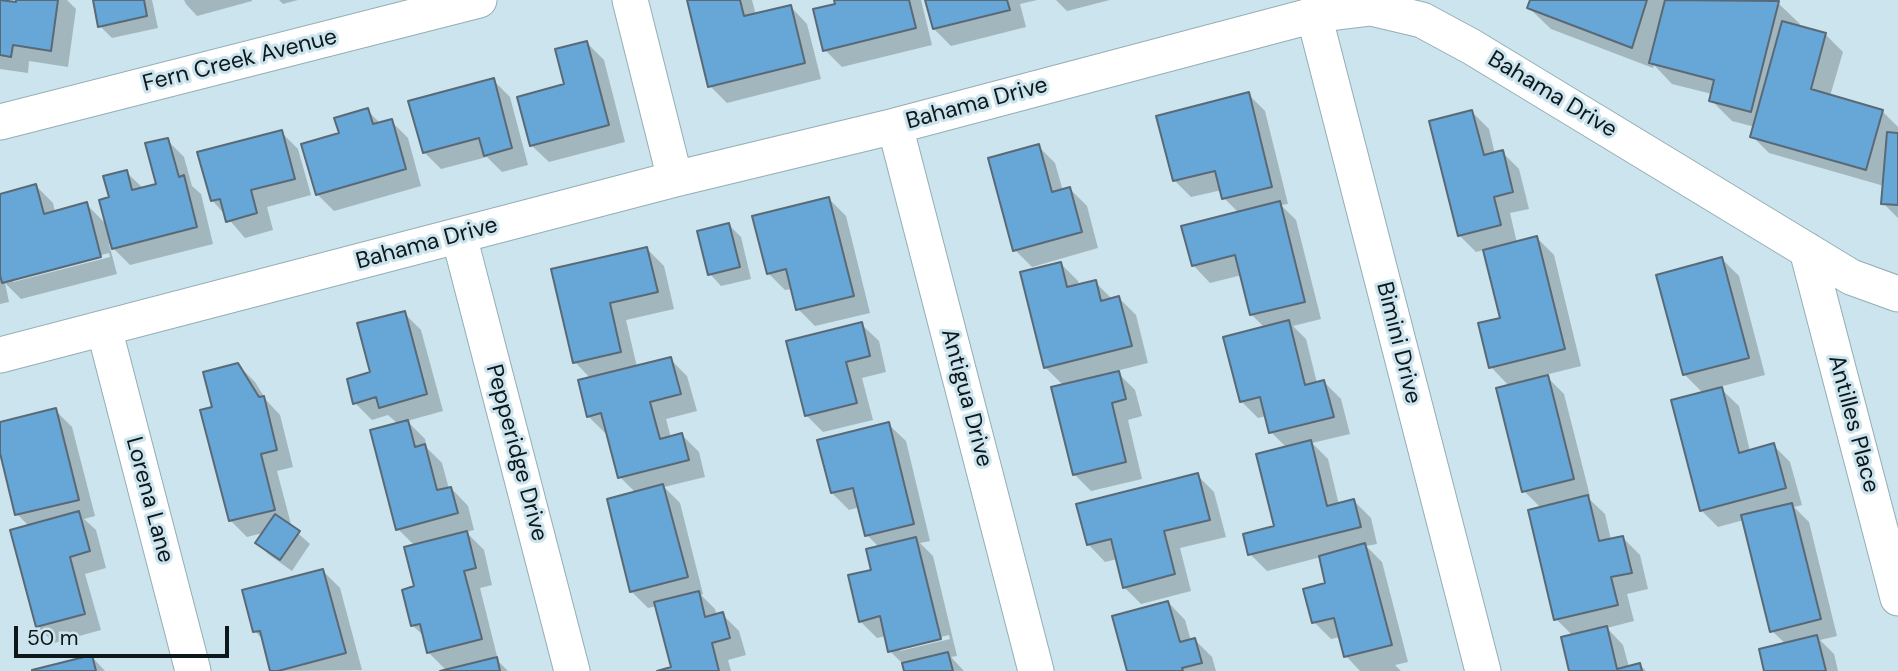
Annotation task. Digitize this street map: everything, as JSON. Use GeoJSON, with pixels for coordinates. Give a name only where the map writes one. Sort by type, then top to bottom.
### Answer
{"type":"FeatureCollection","features":[{"type":"Feature","properties":{"kind":"street","name":"Fern Creek Avenue"},"geometry":{"type":"LineString","coordinates":[[0,122],[479,0]]}},
{"type":"Feature","properties":{"kind":"street"},"geometry":{"type":"LineString","coordinates":[[630,0],[675,179]]}},
{"type":"Feature","properties":{"kind":"street","name":"Bahama Drive"},"geometry":{"type":"LineString","coordinates":[[0,355],[675,179],[895,126],[1314,15],[1371,8],[1422,20],[1472,47],[1851,277],[1898,294]]}},
{"type":"Feature","properties":{"kind":"street","name":"Bimini Drive"},"geometry":{"type":"LineString","coordinates":[[1314,15],[1483,671]]}},
{"type":"Feature","properties":{"kind":"street","name":"Antigua Drive"},"geometry":{"type":"LineString","coordinates":[[895,126],[1037,671]]}},
{"type":"Feature","properties":{"kind":"street","name":"Pepperidge Drive"},"geometry":{"type":"LineString","coordinates":[[459,236],[572,671]]}},
{"type":"Feature","properties":{"kind":"street","name":"Antilles Place"},"geometry":{"type":"LineString","coordinates":[[1807,250],[1898,598]]}},
{"type":"Feature","properties":{"kind":"street","name":"Lorena Lane"},"geometry":{"type":"LineString","coordinates":[[104,328],[193,671]]}},
{"type":"Feature","properties":{"kind":"building"},"geometry":{"type":"Polygon","coordinates":[[[0,0],[58,0],[51,51],[13,45],[11,57],[0,55],[0,0]]]}},
{"type":"Feature","properties":{"kind":"building"},"geometry":{"type":"Polygon","coordinates":[[[93,0],[144,0],[147,16],[98,27],[93,0]]]}},
{"type":"Feature","properties":{"kind":"building"},"geometry":{"type":"Polygon","coordinates":[[[687,0],[740,0],[744,16],[791,5],[805,63],[708,87],[687,0]]]}},
{"type":"Feature","properties":{"kind":"building"},"geometry":{"type":"Polygon","coordinates":[[[834,0],[909,0],[916,28],[823,51],[813,9],[835,4],[834,0]]]}},
{"type":"Feature","properties":{"kind":"building"},"geometry":{"type":"Polygon","coordinates":[[[925,0],[1007,0],[1010,10],[933,29],[925,0]]]}},
{"type":"Feature","properties":{"kind":"building"},"geometry":{"type":"Polygon","coordinates":[[[1530,0],[1647,0],[1632,48],[1527,8],[1530,0]]]}},
{"type":"Feature","properties":{"kind":"building"},"geometry":{"type":"Polygon","coordinates":[[[1665,0],[1779,1],[1751,112],[1709,101],[1714,80],[1649,63],[1665,0]]]}},
{"type":"Feature","properties":{"kind":"building"},"geometry":{"type":"Polygon","coordinates":[[[1782,21],[1826,33],[1811,89],[1883,110],[1866,170],[1750,137],[1782,21]]]}},
{"type":"Feature","properties":{"kind":"building"},"geometry":{"type":"Polygon","coordinates":[[[587,41],[609,125],[530,146],[517,97],[564,84],[555,49],[587,41]]]}},
{"type":"Feature","properties":{"kind":"building"},"geometry":{"type":"Polygon","coordinates":[[[494,78],[512,148],[484,156],[479,138],[423,153],[408,101],[494,78]]]}},
{"type":"Feature","properties":{"kind":"building"},"geometry":{"type":"Polygon","coordinates":[[[1249,92],[1272,187],[1222,199],[1215,171],[1173,181],[1156,116],[1249,92]]]}},
{"type":"Feature","properties":{"kind":"building"},"geometry":{"type":"Polygon","coordinates":[[[368,108],[373,124],[392,119],[406,169],[316,195],[301,144],[339,133],[334,118],[368,108]]]}},
{"type":"Feature","properties":{"kind":"building"},"geometry":{"type":"Polygon","coordinates":[[[1472,110],[1484,155],[1503,150],[1513,192],[1494,197],[1501,225],[1458,236],[1429,121],[1472,110]]]}},
{"type":"Feature","properties":{"kind":"building"},"geometry":{"type":"Polygon","coordinates":[[[282,130],[295,179],[251,190],[257,213],[226,222],[220,199],[211,201],[197,152],[282,130]]]}},
{"type":"Feature","properties":{"kind":"building"},"geometry":{"type":"Polygon","coordinates":[[[1887,132],[1898,133],[1898,205],[1881,204],[1887,132]]]}},
{"type":"Feature","properties":{"kind":"building"},"geometry":{"type":"Polygon","coordinates":[[[168,138],[179,177],[184,175],[197,227],[112,249],[99,200],[109,197],[103,176],[127,170],[132,190],[156,184],[145,143],[168,138]]]}},
{"type":"Feature","properties":{"kind":"building"},"geometry":{"type":"Polygon","coordinates":[[[1039,144],[1052,192],[1070,187],[1082,232],[1013,251],[988,158],[1039,144]]]}},
{"type":"Feature","properties":{"kind":"building"},"geometry":{"type":"Polygon","coordinates":[[[36,184],[44,214],[87,202],[101,257],[2,283],[0,194],[36,184]]]}},
{"type":"Feature","properties":{"kind":"building"},"geometry":{"type":"Polygon","coordinates":[[[829,197],[854,296],[796,310],[786,269],[767,274],[752,216],[829,197]]]}},
{"type":"Feature","properties":{"kind":"building"},"geometry":{"type":"Polygon","coordinates":[[[1280,201],[1305,302],[1250,315],[1235,255],[1192,266],[1181,226],[1280,201]]]}},
{"type":"Feature","properties":{"kind":"building"},"geometry":{"type":"Polygon","coordinates":[[[729,223],[740,267],[708,275],[697,231],[729,223]]]}},
{"type":"Feature","properties":{"kind":"building"},"geometry":{"type":"Polygon","coordinates":[[[1537,236],[1565,349],[1489,368],[1478,323],[1500,318],[1483,250],[1537,236]]]}},
{"type":"Feature","properties":{"kind":"building"},"geometry":{"type":"Polygon","coordinates":[[[647,247],[658,292],[610,303],[621,352],[573,363],[551,269],[647,247]]]}},
{"type":"Feature","properties":{"kind":"building"},"geometry":{"type":"Polygon","coordinates":[[[1722,257],[1749,358],[1683,375],[1656,275],[1722,257]]]}},
{"type":"Feature","properties":{"kind":"building"},"geometry":{"type":"Polygon","coordinates":[[[1061,262],[1067,287],[1096,280],[1101,301],[1119,296],[1132,346],[1044,368],[1020,272],[1061,262]]]}},
{"type":"Feature","properties":{"kind":"building"},"geometry":{"type":"Polygon","coordinates":[[[405,311],[427,394],[379,408],[376,397],[353,404],[347,379],[370,372],[357,323],[405,311]]]}},
{"type":"Feature","properties":{"kind":"building"},"geometry":{"type":"Polygon","coordinates":[[[1289,320],[1305,385],[1324,380],[1334,417],[1269,433],[1260,397],[1240,402],[1223,337],[1289,320]]]}},
{"type":"Feature","properties":{"kind":"building"},"geometry":{"type":"Polygon","coordinates":[[[862,322],[870,356],[846,362],[857,403],[805,416],[786,341],[862,322]]]}},
{"type":"Feature","properties":{"kind":"building"},"geometry":{"type":"Polygon","coordinates":[[[671,357],[681,394],[650,402],[660,439],[682,433],[689,460],[618,478],[601,413],[587,417],[578,380],[671,357]]]}},
{"type":"Feature","properties":{"kind":"building"},"geometry":{"type":"Polygon","coordinates":[[[238,363],[259,397],[264,396],[277,450],[261,454],[275,510],[229,521],[200,410],[212,407],[203,372],[238,363]]]}},
{"type":"Feature","properties":{"kind":"building"},"geometry":{"type":"Polygon","coordinates":[[[1119,371],[1126,399],[1112,403],[1126,462],[1073,475],[1051,387],[1119,371]]]}},
{"type":"Feature","properties":{"kind":"building"},"geometry":{"type":"Polygon","coordinates":[[[1548,375],[1574,479],[1522,492],[1496,388],[1548,375]]]}},
{"type":"Feature","properties":{"kind":"building"},"geometry":{"type":"Polygon","coordinates":[[[1722,387],[1739,453],[1774,443],[1786,488],[1700,511],[1671,400],[1722,387]]]}},
{"type":"Feature","properties":{"kind":"building"},"geometry":{"type":"Polygon","coordinates":[[[56,408],[79,500],[15,515],[0,453],[0,422],[56,408]]]}},
{"type":"Feature","properties":{"kind":"building"},"geometry":{"type":"Polygon","coordinates":[[[408,420],[415,447],[425,444],[437,490],[451,487],[458,513],[396,530],[370,430],[408,420]]]}},
{"type":"Feature","properties":{"kind":"building"},"geometry":{"type":"Polygon","coordinates":[[[889,422],[914,524],[865,536],[853,488],[831,493],[817,440],[889,422]]]}},
{"type":"Feature","properties":{"kind":"building"},"geometry":{"type":"Polygon","coordinates":[[[1311,440],[1327,506],[1354,499],[1361,527],[1248,555],[1243,534],[1274,526],[1256,454],[1311,440]]]}},
{"type":"Feature","properties":{"kind":"building"},"geometry":{"type":"Polygon","coordinates":[[[1198,473],[1210,520],[1164,531],[1175,574],[1123,588],[1111,539],[1087,545],[1076,504],[1198,473]]]}},
{"type":"Feature","properties":{"kind":"building"},"geometry":{"type":"Polygon","coordinates":[[[663,484],[688,577],[630,592],[607,499],[663,484]]]}},
{"type":"Feature","properties":{"kind":"building"},"geometry":{"type":"Polygon","coordinates":[[[1588,495],[1599,541],[1623,536],[1632,573],[1611,577],[1618,605],[1554,620],[1528,510],[1588,495]]]}},
{"type":"Feature","properties":{"kind":"building"},"geometry":{"type":"Polygon","coordinates":[[[1792,503],[1821,619],[1770,632],[1741,515],[1792,503]]]}},
{"type":"Feature","properties":{"kind":"building"},"geometry":{"type":"Polygon","coordinates":[[[79,511],[90,551],[70,557],[85,614],[36,627],[10,530],[79,511]]]}},
{"type":"Feature","properties":{"kind":"building"},"geometry":{"type":"Polygon","coordinates":[[[275,514],[300,531],[280,560],[255,543],[275,514]]]}},
{"type":"Feature","properties":{"kind":"building"},"geometry":{"type":"Polygon","coordinates":[[[467,531],[476,568],[464,571],[482,639],[427,653],[420,624],[411,626],[402,590],[414,586],[404,547],[467,531]]]}},
{"type":"Feature","properties":{"kind":"building"},"geometry":{"type":"Polygon","coordinates":[[[916,537],[941,639],[888,652],[880,616],[859,622],[848,575],[871,570],[866,549],[916,537]]]}},
{"type":"Feature","properties":{"kind":"building"},"geometry":{"type":"Polygon","coordinates":[[[1365,543],[1392,645],[1344,657],[1334,618],[1312,623],[1303,589],[1325,583],[1319,556],[1365,543]]]}},
{"type":"Feature","properties":{"kind":"building"},"geometry":{"type":"Polygon","coordinates":[[[323,569],[346,653],[270,671],[260,631],[253,632],[242,590],[323,569]]]}},
{"type":"Feature","properties":{"kind":"building"},"geometry":{"type":"Polygon","coordinates":[[[699,591],[705,617],[723,612],[730,638],[712,643],[719,671],[657,671],[671,667],[654,602],[699,591]]]}},
{"type":"Feature","properties":{"kind":"building"},"geometry":{"type":"Polygon","coordinates":[[[1168,601],[1180,642],[1195,638],[1202,663],[1182,668],[1183,671],[1127,671],[1112,616],[1168,601]]]}},
{"type":"Feature","properties":{"kind":"building"},"geometry":{"type":"Polygon","coordinates":[[[1607,626],[1617,669],[1640,663],[1642,671],[1569,671],[1561,637],[1607,626]]]}},
{"type":"Feature","properties":{"kind":"building"},"geometry":{"type":"Polygon","coordinates":[[[1817,635],[1826,671],[1764,671],[1759,649],[1817,635]]]}},
{"type":"Feature","properties":{"kind":"building"},"geometry":{"type":"Polygon","coordinates":[[[948,652],[953,671],[904,671],[902,663],[948,652]]]}},
{"type":"Feature","properties":{"kind":"building"},"geometry":{"type":"Polygon","coordinates":[[[92,655],[96,671],[32,671],[32,670],[92,655]]]}},
{"type":"Feature","properties":{"kind":"building"},"geometry":{"type":"Polygon","coordinates":[[[497,657],[500,671],[440,671],[497,657]]]}}]}
